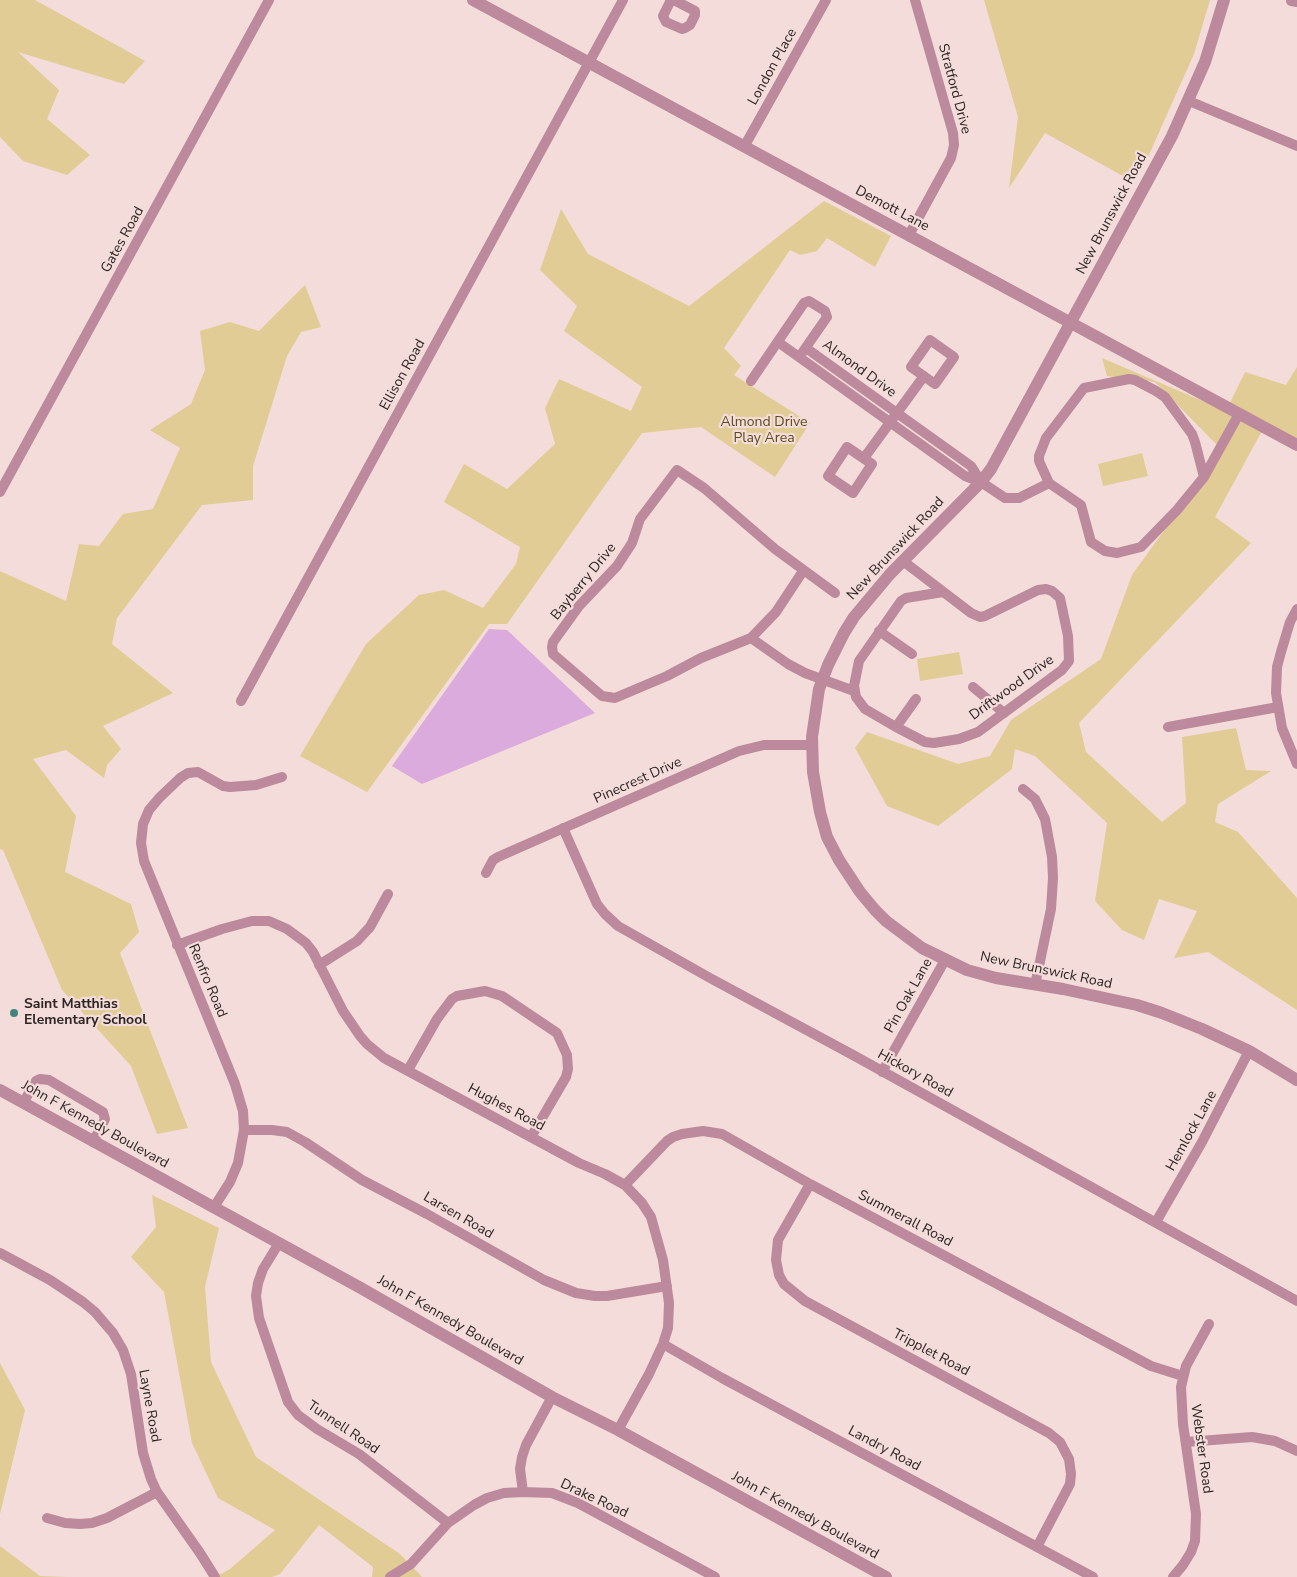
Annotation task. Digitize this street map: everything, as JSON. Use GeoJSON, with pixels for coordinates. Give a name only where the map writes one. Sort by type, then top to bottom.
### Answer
{"type":"FeatureCollection","features":[{"type":"Feature","properties":{"kind":"street","name":"Gates Road"},"geometry":{"type":"LineString","coordinates":[[0,492],[269,0]]}},
{"type":"Feature","properties":{"kind":"street","name":"Demott Lane"},"geometry":{"type":"LineString","coordinates":[[473,0],[1297,444]]}},
{"type":"Feature","properties":{"kind":"street","name":"Ellison Road"},"geometry":{"type":"LineString","coordinates":[[241,701],[623,0]]}},
{"type":"Feature","properties":{"kind":"street","name":"London Place"},"geometry":{"type":"LineString","coordinates":[[744,147],[826,0]]}},
{"type":"Feature","properties":{"kind":"street","name":"Stratford Drive"},"geometry":{"type":"LineString","coordinates":[[909,235],[951,158],[954,145],[954,133],[915,0]]}},
{"type":"Feature","properties":{"kind":"street","name":"New Brunswick Road"},"geometry":{"type":"LineString","coordinates":[[1224,0],[1205,62],[1172,136],[991,469],[981,482],[903,561],[854,617],[844,633],[823,678],[816,708],[812,744],[813,772],[820,812],[827,837],[839,860],[860,892],[886,921],[922,948],[967,970],[996,978],[1063,989],[1137,1005],[1162,1013],[1249,1051],[1297,1080]]}},
{"type":"Feature","properties":{"kind":"street"},"geometry":{"type":"LineString","coordinates":[[1189,101],[1297,146]]}},
{"type":"Feature","properties":{"kind":"street","name":"Almond Drive"},"geometry":{"type":"LineString","coordinates":[[751,381],[804,303],[812,302],[825,311],[827,316],[799,357]]}},
{"type":"Feature","properties":{"kind":"street","name":"Almond Drive"},"geometry":{"type":"LineString","coordinates":[[778,342],[893,417]]}},
{"type":"Feature","properties":{"kind":"street","name":"Almond Drive"},"geometry":{"type":"LineString","coordinates":[[806,348],[965,476],[981,482],[1008,499],[1019,498],[1049,483]]}},
{"type":"Feature","properties":{"kind":"street","name":"Almond Drive"},"geometry":{"type":"LineString","coordinates":[[864,458],[924,376]]}},
{"type":"Feature","properties":{"kind":"street"},"geometry":{"type":"LineString","coordinates":[[1204,477],[1192,434],[1165,397],[1156,390],[1129,379],[1088,386],[1080,392],[1046,438],[1040,450],[1039,462],[1049,483],[1081,505],[1091,542],[1105,551],[1117,553],[1141,547],[1148,542],[1177,510],[1204,477],[1239,414]]}},
{"type":"Feature","properties":{"kind":"street"},"geometry":{"type":"LineString","coordinates":[[847,447],[864,458],[872,464],[853,493],[828,476],[847,447]]}},
{"type":"Feature","properties":{"kind":"street","name":"Bayberry Drive"},"geometry":{"type":"LineString","coordinates":[[677,470],[704,488],[803,571],[776,612],[751,638],[701,658],[667,676],[615,698],[610,699],[602,696],[553,654],[553,642],[579,606],[617,566],[632,542],[640,519],[677,470]]}},
{"type":"Feature","properties":{"kind":"street","name":"Driftwood Drive"},"geometry":{"type":"LineString","coordinates":[[854,691],[861,706],[925,742],[940,743],[972,735],[1062,670],[1069,661],[1068,636],[1060,598],[1052,591],[1042,589],[980,617],[971,613],[903,561]]}},
{"type":"Feature","properties":{"kind":"street"},"geometry":{"type":"LineString","coordinates":[[803,571],[835,593]]}},
{"type":"Feature","properties":{"kind":"street"},"geometry":{"type":"LineString","coordinates":[[751,638],[788,664],[854,691],[859,660],[879,630],[903,600],[943,592]]}},
{"type":"Feature","properties":{"kind":"street"},"geometry":{"type":"LineString","coordinates":[[1297,609],[1290,622],[1277,667],[1278,707],[1282,728],[1297,764]]}},
{"type":"Feature","properties":{"kind":"street"},"geometry":{"type":"LineString","coordinates":[[879,630],[912,654]]}},
{"type":"Feature","properties":{"kind":"street"},"geometry":{"type":"LineString","coordinates":[[973,687],[1004,712]]}},
{"type":"Feature","properties":{"kind":"street"},"geometry":{"type":"LineString","coordinates":[[896,727],[916,698]]}},
{"type":"Feature","properties":{"kind":"street"},"geometry":{"type":"LineString","coordinates":[[1168,726],[1278,707]]}},
{"type":"Feature","properties":{"kind":"street","name":"Pinecrest Drive"},"geometry":{"type":"LineString","coordinates":[[486,873],[493,860],[739,751],[764,745],[812,744]]}},
{"type":"Feature","properties":{"kind":"street","name":"Renfro Road"},"geometry":{"type":"LineString","coordinates":[[214,1207],[230,1182],[238,1164],[244,1130],[243,1111],[235,1084],[144,861],[141,843],[143,824],[149,810],[160,797],[184,776],[198,772],[223,786],[230,787],[256,785],[282,777]]}},
{"type":"Feature","properties":{"kind":"street"},"geometry":{"type":"LineString","coordinates":[[1023,789],[1035,799],[1045,819],[1052,857],[1051,909],[1036,985]]}},
{"type":"Feature","properties":{"kind":"street","name":"Hickory Road"},"geometry":{"type":"LineString","coordinates":[[563,828],[597,904],[618,926],[1297,1300]]}},
{"type":"Feature","properties":{"kind":"street"},"geometry":{"type":"LineString","coordinates":[[319,965],[357,942],[370,927],[388,894]]}},
{"type":"Feature","properties":{"kind":"street","name":"Hughes Road"},"geometry":{"type":"LineString","coordinates":[[178,946],[252,921],[269,921],[297,935],[306,943],[343,1011],[366,1044],[384,1058],[579,1163],[625,1184],[642,1203],[651,1218],[663,1260],[669,1302],[663,1344],[649,1374],[618,1430]]}},
{"type":"Feature","properties":{"kind":"street","name":"Pin Oak Lane"},"geometry":{"type":"LineString","coordinates":[[882,1072],[945,960]]}},
{"type":"Feature","properties":{"kind":"street"},"geometry":{"type":"LineString","coordinates":[[408,1070],[437,1019],[452,1000],[458,996],[484,991],[502,996],[557,1032],[567,1055],[568,1069],[566,1077],[531,1136]]}},
{"type":"Feature","properties":{"kind":"street","name":"Hemlock Lane"},"geometry":{"type":"LineString","coordinates":[[1156,1222],[1202,1142],[1249,1051]]}},
{"type":"Feature","properties":{"kind":"street"},"geometry":{"type":"LineString","coordinates":[[23,1103],[36,1081],[40,1078],[49,1080],[103,1112],[105,1119],[93,1142]]}},
{"type":"Feature","properties":{"kind":"street","name":"John F Kennedy Boulevard"},"geometry":{"type":"LineString","coordinates":[[0,1090],[279,1243],[552,1397],[618,1430],[886,1577]]}},
{"type":"Feature","properties":{"kind":"street","name":"Larsen Road"},"geometry":{"type":"LineString","coordinates":[[244,1130],[287,1132],[362,1180],[427,1214],[544,1280],[576,1293],[607,1296],[667,1286]]}},
{"type":"Feature","properties":{"kind":"street","name":"Summerall Road"},"geometry":{"type":"LineString","coordinates":[[625,1184],[667,1140],[682,1134],[703,1131],[722,1134],[810,1184],[1151,1366],[1183,1376]]}},
{"type":"Feature","properties":{"kind":"street","name":"Tripplet Road"},"geometry":{"type":"LineString","coordinates":[[810,1184],[778,1240],[776,1260],[779,1275],[784,1284],[805,1301],[1049,1433],[1060,1442],[1069,1459],[1070,1484],[1037,1547]]}},
{"type":"Feature","properties":{"kind":"street","name":"Tunnell Road"},"geometry":{"type":"LineString","coordinates":[[279,1243],[263,1269],[256,1296],[259,1318],[288,1402],[298,1415],[317,1429],[359,1454],[448,1523]]}},
{"type":"Feature","properties":{"kind":"street","name":"Layne Road"},"geometry":{"type":"LineString","coordinates":[[0,1253],[50,1280],[83,1302],[95,1312],[113,1333],[123,1350],[131,1374],[143,1453],[151,1479],[157,1492],[215,1577]]}},
{"type":"Feature","properties":{"kind":"street","name":"Webster Road"},"geometry":{"type":"LineString","coordinates":[[1173,1577],[1184,1565],[1195,1541],[1196,1514],[1181,1399],[1183,1376],[1186,1366],[1209,1324]]}},
{"type":"Feature","properties":{"kind":"street","name":"Landry Road"},"geometry":{"type":"LineString","coordinates":[[663,1344],[722,1378],[1093,1577]]}},
{"type":"Feature","properties":{"kind":"street"},"geometry":{"type":"LineString","coordinates":[[523,1492],[520,1469],[522,1457],[526,1445],[552,1397]]}},
{"type":"Feature","properties":{"kind":"street"},"geometry":{"type":"LineString","coordinates":[[1186,1442],[1252,1437],[1275,1441],[1297,1451]]}},
{"type":"Feature","properties":{"kind":"street"},"geometry":{"type":"LineString","coordinates":[[47,1518],[65,1523],[92,1523],[107,1518],[157,1492]]}},
{"type":"Feature","properties":{"kind":"street","name":"Drake Road"},"geometry":{"type":"LineString","coordinates":[[390,1577],[411,1564],[448,1523],[474,1505],[487,1498],[523,1492],[552,1493],[578,1503],[715,1577]]}},
{"type":"Feature","properties":{"kind":"green space"},"geometry":{"type":"Polygon","coordinates":[[[0,0],[35,0],[145,61],[124,84],[18,52],[59,90],[47,119],[90,155],[67,175],[23,161],[0,137],[0,0]]]}},
{"type":"Feature","properties":{"kind":"green space"},"geometry":{"type":"Polygon","coordinates":[[[984,0],[1210,0],[1194,54],[1148,157],[1132,181],[1045,133],[1009,188],[1018,117],[984,0]]]}},
{"type":"Feature","properties":{"kind":"green space","name":"Almond Drive Play Area"},"geometry":{"type":"Polygon","coordinates":[[[824,201],[891,236],[875,267],[827,238],[817,251],[800,255],[790,250],[724,348],[741,366],[734,375],[810,423],[775,477],[701,427],[642,433],[507,624],[489,624],[367,792],[300,756],[366,644],[419,595],[444,590],[483,608],[516,564],[520,547],[444,502],[464,464],[507,489],[555,444],[545,408],[559,379],[631,411],[642,387],[564,331],[577,306],[540,270],[561,209],[588,254],[689,306],[824,201]]]}},
{"type":"Feature","properties":{"kind":"green space"},"geometry":{"type":"Polygon","coordinates":[[[305,285],[321,327],[301,332],[287,356],[253,466],[253,500],[202,505],[117,618],[112,644],[173,693],[103,726],[121,749],[107,765],[104,778],[66,750],[33,759],[76,816],[65,872],[131,904],[139,932],[120,953],[188,1128],[157,1134],[131,1066],[62,990],[3,850],[0,849],[0,571],[66,601],[79,544],[99,546],[123,514],[153,509],[180,448],[150,430],[191,404],[205,370],[200,331],[230,322],[259,331],[305,285]]]}},
{"type":"Feature","properties":{"kind":"green space"},"geometry":{"type":"Polygon","coordinates":[[[1102,358],[1226,411],[1245,372],[1286,385],[1297,367],[1297,449],[1262,431],[1215,517],[1251,543],[1079,723],[1086,752],[1162,822],[1186,803],[1182,737],[1236,728],[1246,770],[1271,771],[1218,804],[1215,822],[1238,832],[1297,898],[1297,1010],[1208,952],[1174,958],[1197,911],[1159,899],[1144,940],[1122,930],[1095,901],[1107,823],[1035,756],[1015,749],[1012,769],[938,826],[887,806],[855,748],[867,732],[958,764],[990,756],[1011,720],[1101,659],[1132,575],[1222,450],[1155,382],[1107,376],[1102,358]]]}},
{"type":"Feature","properties":{"kind":"green space"},"geometry":{"type":"Polygon","coordinates":[[[1142,453],[1148,476],[1103,486],[1098,464],[1142,453]]]}},
{"type":"Feature","properties":{"kind":"green space"},"geometry":{"type":"Polygon","coordinates":[[[959,652],[963,674],[920,681],[917,659],[959,652]]]}},
{"type":"Feature","properties":{"kind":"green space"},"geometry":{"type":"Polygon","coordinates":[[[152,1195],[219,1228],[205,1287],[211,1362],[256,1457],[400,1554],[422,1577],[372,1577],[373,1567],[319,1525],[280,1574],[272,1577],[215,1577],[230,1569],[275,1530],[218,1498],[192,1443],[164,1292],[131,1257],[156,1227],[152,1195]]]}},
{"type":"Feature","properties":{"kind":"green space"},"geometry":{"type":"Polygon","coordinates":[[[0,1363],[25,1410],[0,1514],[0,1363]]]}},
{"type":"Feature","properties":{"kind":"green space"},"geometry":{"type":"Polygon","coordinates":[[[0,1546],[40,1576],[67,1577],[0,1577],[0,1546]]]}},
{"type":"Feature","properties":{"kind":"shaded area"},"geometry":{"type":"Polygon","coordinates":[[[489,629],[507,630],[595,713],[422,784],[392,766],[489,629]]]}},
{"type":"Feature","properties":{"kind":"place","name":"Saint Matthias Elementary School"},"geometry":{"type":"Point","coordinates":[14,1013]}}]}
